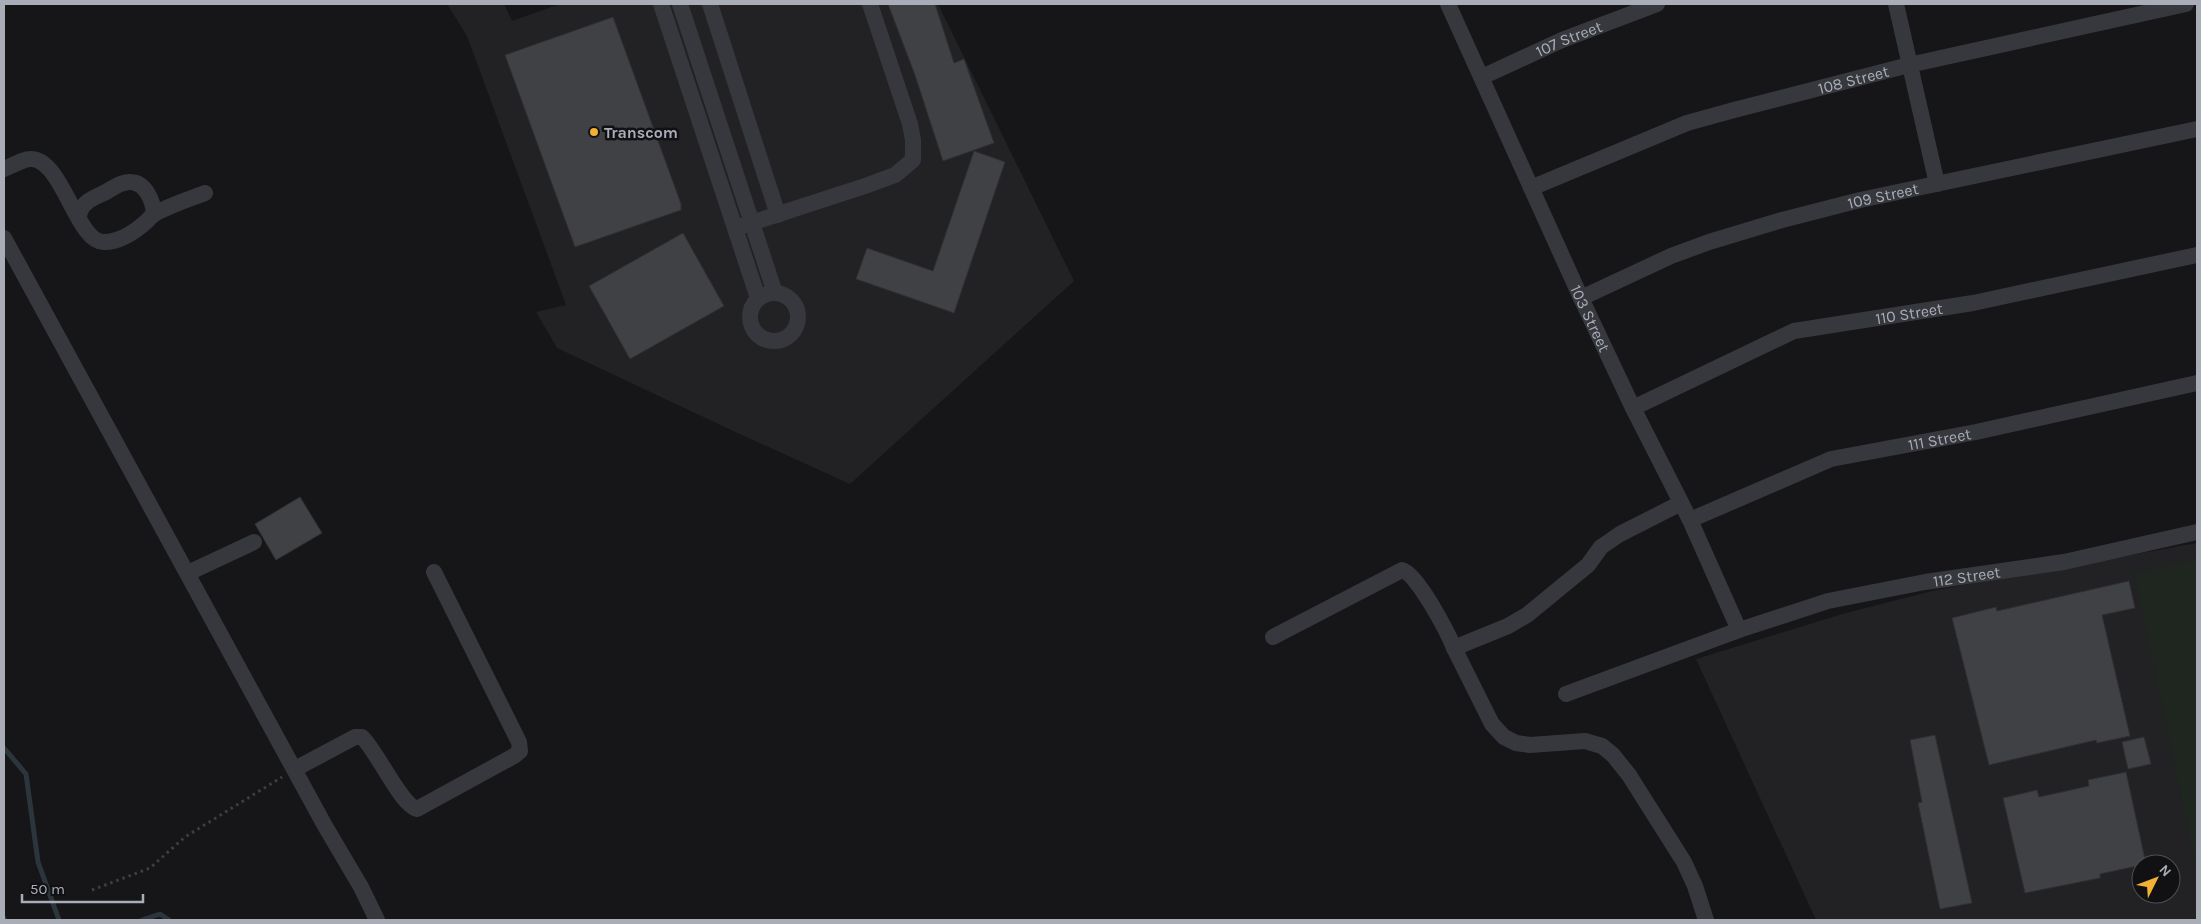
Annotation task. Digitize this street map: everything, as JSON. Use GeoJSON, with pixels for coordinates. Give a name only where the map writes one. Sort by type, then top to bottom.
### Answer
{"type":"FeatureCollection","features":[{"type":"Feature","properties":{"kind":"street"},"geometry":{"type":"LineString","coordinates":[[661,4],[758,298]]}},
{"type":"Feature","properties":{"kind":"street"},"geometry":{"type":"LineString","coordinates":[[680,4],[775,293]]}},
{"type":"Feature","properties":{"kind":"street"},"geometry":{"type":"LineString","coordinates":[[710,4],[778,214]]}},
{"type":"Feature","properties":{"kind":"street"},"geometry":{"type":"LineString","coordinates":[[736,228],[895,175],[914,160],[910,124],[870,4]]}},
{"type":"Feature","properties":{"kind":"street","name":"103 Street"},"geometry":{"type":"LineString","coordinates":[[1448,4],[1581,298],[1633,408],[1690,520],[1739,630]]}},
{"type":"Feature","properties":{"kind":"street","name":"107 Street"},"geometry":{"type":"LineString","coordinates":[[1482,77],[1562,40],[1657,4]]}},
{"type":"Feature","properties":{"kind":"street"},"geometry":{"type":"LineString","coordinates":[[1896,4],[1937,184]]}},
{"type":"Feature","properties":{"kind":"street","name":"108 Street"},"geometry":{"type":"LineString","coordinates":[[1531,188],[1686,123],[1909,65],[2186,4]]}},
{"type":"Feature","properties":{"kind":"street"},"geometry":{"type":"LineString","coordinates":[[682,68],[700,63]]}},
{"type":"Feature","properties":{"kind":"street"},"geometry":{"type":"LineString","coordinates":[[698,113],[714,108]]}},
{"type":"Feature","properties":{"kind":"street","name":"109 Street"},"geometry":{"type":"LineString","coordinates":[[1581,298],[1671,256],[1709,242],[1791,218],[1937,184],[2197,129]]}},
{"type":"Feature","properties":{"kind":"street"},"geometry":{"type":"LineString","coordinates":[[4,169],[32,159],[43,163],[51,171],[92,239],[104,242],[118,240],[136,230],[154,214],[205,193]]}},
{"type":"Feature","properties":{"kind":"street"},"geometry":{"type":"LineString","coordinates":[[79,217],[80,208],[86,202],[118,185],[131,182],[139,184],[146,191],[153,205],[154,214]]}},
{"type":"Feature","properties":{"kind":"street"},"geometry":{"type":"LineString","coordinates":[[4,238],[325,826],[361,887],[377,920]]}},
{"type":"Feature","properties":{"kind":"street","name":"110 Street"},"geometry":{"type":"LineString","coordinates":[[1633,408],[1794,331],[1973,303],[2197,255]]}},
{"type":"Feature","properties":{"kind":"street"},"geometry":{"type":"LineString","coordinates":[[775,293],[785,296],[793,303],[797,312],[797,320],[793,330],[786,337],[773,341],[760,337],[750,322],[750,313],[758,298],[766,294],[775,293]]}},
{"type":"Feature","properties":{"kind":"street","name":"111 Street"},"geometry":{"type":"LineString","coordinates":[[1690,520],[1831,459],[1976,432],[2197,383]]}},
{"type":"Feature","properties":{"kind":"street"},"geometry":{"type":"LineString","coordinates":[[1454,648],[1508,626],[1527,615],[1588,565],[1602,547],[1620,534],[1681,503]]}},
{"type":"Feature","properties":{"kind":"street","name":"112 Street"},"geometry":{"type":"LineString","coordinates":[[1566,694],[1739,630],[1828,602],[1925,582],[2064,562],[2197,532]]}},
{"type":"Feature","properties":{"kind":"street"},"geometry":{"type":"LineString","coordinates":[[188,573],[254,542]]}},
{"type":"Feature","properties":{"kind":"street"},"geometry":{"type":"LineString","coordinates":[[1274,637],[1402,570],[1411,575],[1445,626],[1492,724],[1504,738],[1516,743],[1530,744],[1584,741],[1602,746],[1613,755],[1629,775],[1684,862],[1695,886],[1706,920]]}},
{"type":"Feature","properties":{"kind":"street"},"geometry":{"type":"LineString","coordinates":[[295,769],[355,737],[362,737],[403,796],[413,808],[417,809],[520,751],[519,742],[434,572]]}},
{"type":"Feature","properties":{"kind":"path"},"geometry":{"type":"LineString","coordinates":[[92,890],[150,868],[184,838],[204,824],[295,769]]}},
{"type":"Feature","properties":{"kind":"shaded area"},"geometry":{"type":"Polygon","coordinates":[[[447,4],[504,4],[512,21],[560,4],[938,4],[1074,281],[850,484],[557,348],[536,312],[566,305],[467,36],[447,4]]]}},
{"type":"Feature","properties":{"kind":"shaded area"},"geometry":{"type":"Polygon","coordinates":[[[2197,543],[2197,920],[1816,920],[1696,659],[1846,613],[1936,590],[2197,543]]]}},
{"type":"Feature","properties":{"kind":"shaded area"},"geometry":{"type":"Polygon","coordinates":[[[2197,559],[2197,857],[2194,857],[2134,573],[2197,559]]]}},
{"type":"Feature","properties":{"kind":"building"},"geometry":{"type":"Polygon","coordinates":[[[888,4],[935,4],[954,63],[964,59],[994,143],[943,161],[915,75],[888,4]]]}},
{"type":"Feature","properties":{"kind":"building","name":"Transcom"},"geometry":{"type":"Polygon","coordinates":[[[613,17],[681,204],[681,210],[575,247],[505,55],[613,17]]]}},
{"type":"Feature","properties":{"kind":"building"},"geometry":{"type":"Polygon","coordinates":[[[974,151],[1005,162],[954,313],[856,279],[867,248],[933,271],[974,151]]]}},
{"type":"Feature","properties":{"kind":"building"},"geometry":{"type":"Polygon","coordinates":[[[683,233],[724,306],[630,359],[589,286],[683,233]]]}},
{"type":"Feature","properties":{"kind":"building"},"geometry":{"type":"Polygon","coordinates":[[[300,497],[322,533],[276,560],[255,524],[300,497]]]}},
{"type":"Feature","properties":{"kind":"building"},"geometry":{"type":"Polygon","coordinates":[[[2129,581],[2135,608],[2102,615],[2130,736],[2097,743],[2096,740],[1989,765],[1952,618],[1996,607],[1997,611],[2129,581]]]}},
{"type":"Feature","properties":{"kind":"building"},"geometry":{"type":"Polygon","coordinates":[[[1935,735],[1972,903],[1940,909],[1918,803],[1922,802],[1910,740],[1935,735]]]}},
{"type":"Feature","properties":{"kind":"building"},"geometry":{"type":"Polygon","coordinates":[[[2144,737],[2151,764],[2128,769],[2122,742],[2144,737]]]}},
{"type":"Feature","properties":{"kind":"building"},"geometry":{"type":"Polygon","coordinates":[[[2126,772],[2144,854],[2131,854],[2131,867],[2100,874],[2100,878],[2025,893],[2003,798],[2037,790],[2039,797],[2089,786],[2088,780],[2126,772]]]}},
{"type":"Feature","properties":{"kind":"waterway"},"geometry":{"type":"LineString","coordinates":[[4,748],[26,774],[38,862],[59,920]]}},
{"type":"Feature","properties":{"kind":"waterway"},"geometry":{"type":"LineString","coordinates":[[142,920],[160,914],[169,920]]}},
{"type":"Feature","properties":{"kind":"place","name":"Transcom"},"geometry":{"type":"Point","coordinates":[594,132]}}]}
